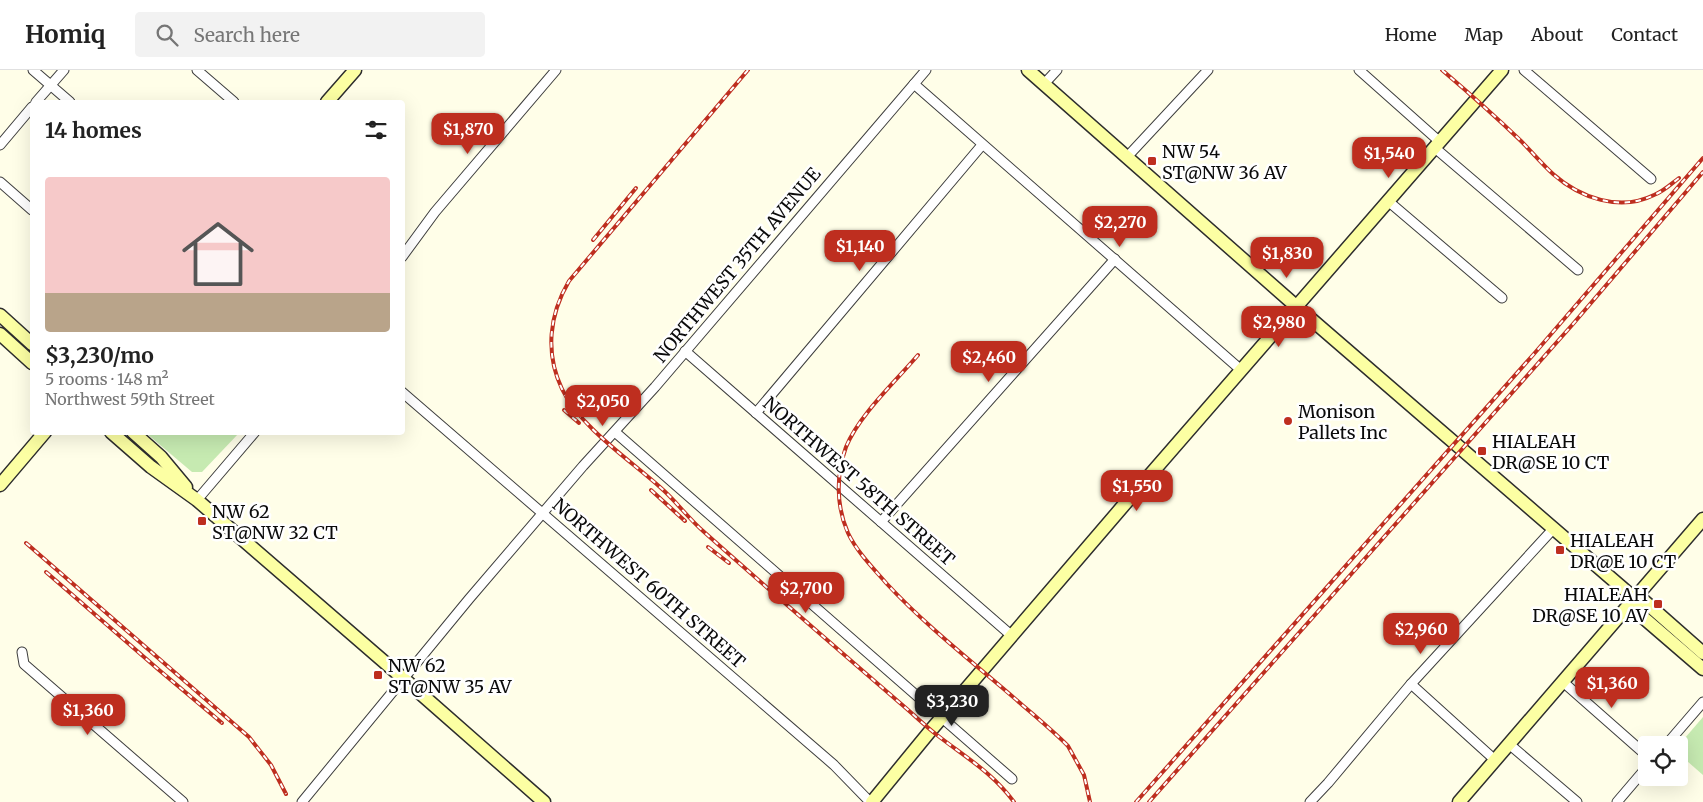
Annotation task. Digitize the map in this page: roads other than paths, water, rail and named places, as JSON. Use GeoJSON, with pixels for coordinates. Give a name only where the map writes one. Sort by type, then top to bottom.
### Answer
{"type":"FeatureCollection","features":[{"type":"Feature","properties":{"kind":"main road"},"geometry":{"type":"LineString","coordinates":[[330,100],[355,70]]}},
{"type":"Feature","properties":{"kind":"main road"},"geometry":{"type":"LineString","coordinates":[[1028,70],[1297,307],[1634,598],[1644,601],[1703,652]]}},
{"type":"Feature","properties":{"kind":"main road"},"geometry":{"type":"LineString","coordinates":[[871,802],[1241,370],[1502,70]]}},
{"type":"Feature","properties":{"kind":"main road"},"geometry":{"type":"LineString","coordinates":[[0,315],[30,342]]}},
{"type":"Feature","properties":{"kind":"main road"},"geometry":{"type":"LineString","coordinates":[[0,334],[30,361]]}},
{"type":"Feature","properties":{"kind":"main road"},"geometry":{"type":"LineString","coordinates":[[0,485],[42,435]]}},
{"type":"Feature","properties":{"kind":"main road"},"geometry":{"type":"LineString","coordinates":[[114,435],[151,467],[197,500],[544,802]]}},
{"type":"Feature","properties":{"kind":"main road"},"geometry":{"type":"LineString","coordinates":[[136,435],[161,457],[197,500]]}},
{"type":"Feature","properties":{"kind":"main road"},"geometry":{"type":"LineString","coordinates":[[1460,802],[1703,519]]}},
{"type":"Feature","properties":{"kind":"main road"},"geometry":{"type":"LineString","coordinates":[[1634,598],[1638,612],[1703,669]]}},
{"type":"Feature","properties":{"kind":"street"},"geometry":{"type":"LineString","coordinates":[[33,70],[68,100]]}},
{"type":"Feature","properties":{"kind":"street"},"geometry":{"type":"LineString","coordinates":[[38,100],[64,70]]}},
{"type":"Feature","properties":{"kind":"street"},"geometry":{"type":"LineString","coordinates":[[197,70],[232,100]]}},
{"type":"Feature","properties":{"kind":"street"},"geometry":{"type":"LineString","coordinates":[[405,253],[435,212],[556,70]]}},
{"type":"Feature","properties":{"kind":"street","name":"NORTHWEST 35TH AVENUE"},"geometry":{"type":"LineString","coordinates":[[302,802],[543,512],[615,432],[926,70]]}},
{"type":"Feature","properties":{"kind":"street"},"geometry":{"type":"LineString","coordinates":[[1044,84],[1057,70]]}},
{"type":"Feature","properties":{"kind":"street"},"geometry":{"type":"LineString","coordinates":[[1127,157],[1208,70]]}},
{"type":"Feature","properties":{"kind":"street"},"geometry":{"type":"LineString","coordinates":[[1359,70],[1438,145],[1578,270]]}},
{"type":"Feature","properties":{"kind":"street"},"geometry":{"type":"LineString","coordinates":[[1524,70],[1651,179]]}},
{"type":"Feature","properties":{"kind":"street"},"geometry":{"type":"LineString","coordinates":[[914,84],[1241,370]]}},
{"type":"Feature","properties":{"kind":"street"},"geometry":{"type":"LineString","coordinates":[[0,145],[30,109]]}},
{"type":"Feature","properties":{"kind":"street"},"geometry":{"type":"LineString","coordinates":[[756,413],[982,145]]}},
{"type":"Feature","properties":{"kind":"street"},"geometry":{"type":"LineString","coordinates":[[0,182],[30,208]]}},
{"type":"Feature","properties":{"kind":"street"},"geometry":{"type":"LineString","coordinates":[[1388,201],[1502,298]]}},
{"type":"Feature","properties":{"kind":"street"},"geometry":{"type":"LineString","coordinates":[[881,522],[1115,259]]}},
{"type":"Feature","properties":{"kind":"street","name":"NORTHWEST 58TH STREET"},"geometry":{"type":"LineString","coordinates":[[685,351],[1012,636]]}},
{"type":"Feature","properties":{"kind":"street","name":"NORTHWEST 60TH STREET"},"geometry":{"type":"LineString","coordinates":[[405,395],[834,765],[871,802]]}},
{"type":"Feature","properties":{"kind":"street"},"geometry":{"type":"LineString","coordinates":[[615,432],[1012,779]]}},
{"type":"Feature","properties":{"kind":"street"},"geometry":{"type":"LineString","coordinates":[[197,500],[251,435]]}},
{"type":"Feature","properties":{"kind":"street"},"geometry":{"type":"LineString","coordinates":[[1310,802],[1411,684],[1554,528]]}},
{"type":"Feature","properties":{"kind":"street"},"geometry":{"type":"LineString","coordinates":[[22,652],[24,664],[183,802]]}},
{"type":"Feature","properties":{"kind":"street"},"geometry":{"type":"LineString","coordinates":[[1562,681],[1638,748]]}},
{"type":"Feature","properties":{"kind":"street"},"geometry":{"type":"LineString","coordinates":[[1411,684],[1495,760]]}},
{"type":"Feature","properties":{"kind":"street"},"geometry":{"type":"LineString","coordinates":[[1674,736],[1703,702]]}},
{"type":"Feature","properties":{"kind":"street"},"geometry":{"type":"LineString","coordinates":[[1509,744],[1577,802]]}},
{"type":"Feature","properties":{"kind":"street"},"geometry":{"type":"LineString","coordinates":[[1617,802],[1638,777]]}},
{"type":"Feature","properties":{"kind":"railway"},"geometry":{"type":"LineString","coordinates":[[748,70],[569,281],[557,307],[551,348],[553,362],[562,389],[570,403],[593,430],[672,498],[698,526],[927,727],[987,773],[1006,791],[1014,802]]}},
{"type":"Feature","properties":{"kind":"railway"},"geometry":{"type":"LineString","coordinates":[[1442,70],[1512,132],[1553,174],[1575,190],[1588,196],[1614,202],[1641,200],[1661,192],[1679,178]]}},
{"type":"Feature","properties":{"kind":"railway"},"geometry":{"type":"LineString","coordinates":[[1136,802],[1533,355],[1703,158]]}},
{"type":"Feature","properties":{"kind":"railway"},"geometry":{"type":"LineString","coordinates":[[1149,802],[1573,324],[1703,172]]}},
{"type":"Feature","properties":{"kind":"railway"},"geometry":{"type":"LineString","coordinates":[[593,240],[636,188]]}},
{"type":"Feature","properties":{"kind":"railway"},"geometry":{"type":"LineString","coordinates":[[918,355],[869,411],[846,447],[839,479],[839,501],[844,523],[856,547],[902,600],[1068,746],[1084,775],[1090,802]]}},
{"type":"Feature","properties":{"kind":"railway"},"geometry":{"type":"LineString","coordinates":[[564,410],[579,423]]}},
{"type":"Feature","properties":{"kind":"railway"},"geometry":{"type":"LineString","coordinates":[[651,490],[685,521]]}},
{"type":"Feature","properties":{"kind":"railway"},"geometry":{"type":"LineString","coordinates":[[26,543],[249,737],[271,765],[286,794]]}},
{"type":"Feature","properties":{"kind":"railway"},"geometry":{"type":"LineString","coordinates":[[708,547],[729,563]]}},
{"type":"Feature","properties":{"kind":"railway"},"geometry":{"type":"LineString","coordinates":[[46,572],[222,723]]}},
{"type":"Feature","properties":{"kind":"place","name":"NW 54 ST@NW 36 AV"},"geometry":{"type":"Point","coordinates":[1152,161]}},
{"type":"Feature","properties":{"kind":"place","name":"Monison Pallets Inc"},"geometry":{"type":"Point","coordinates":[1288,421]}},
{"type":"Feature","properties":{"kind":"place","name":"HIALEAH DR@SE 10 CT"},"geometry":{"type":"Point","coordinates":[1482,451]}},
{"type":"Feature","properties":{"kind":"place","name":"NW 62 ST@NW 32 CT"},"geometry":{"type":"Point","coordinates":[202,521]}},
{"type":"Feature","properties":{"kind":"place","name":"HIALEAH DR@E 10 CT"},"geometry":{"type":"Point","coordinates":[1560,550]}},
{"type":"Feature","properties":{"kind":"place","name":"HIALEAH DR@SE 10 AV"},"geometry":{"type":"Point","coordinates":[1658,604]}},
{"type":"Feature","properties":{"kind":"place","name":"NW 62 ST@NW 35 AV"},"geometry":{"type":"Point","coordinates":[378,675]}}]}
